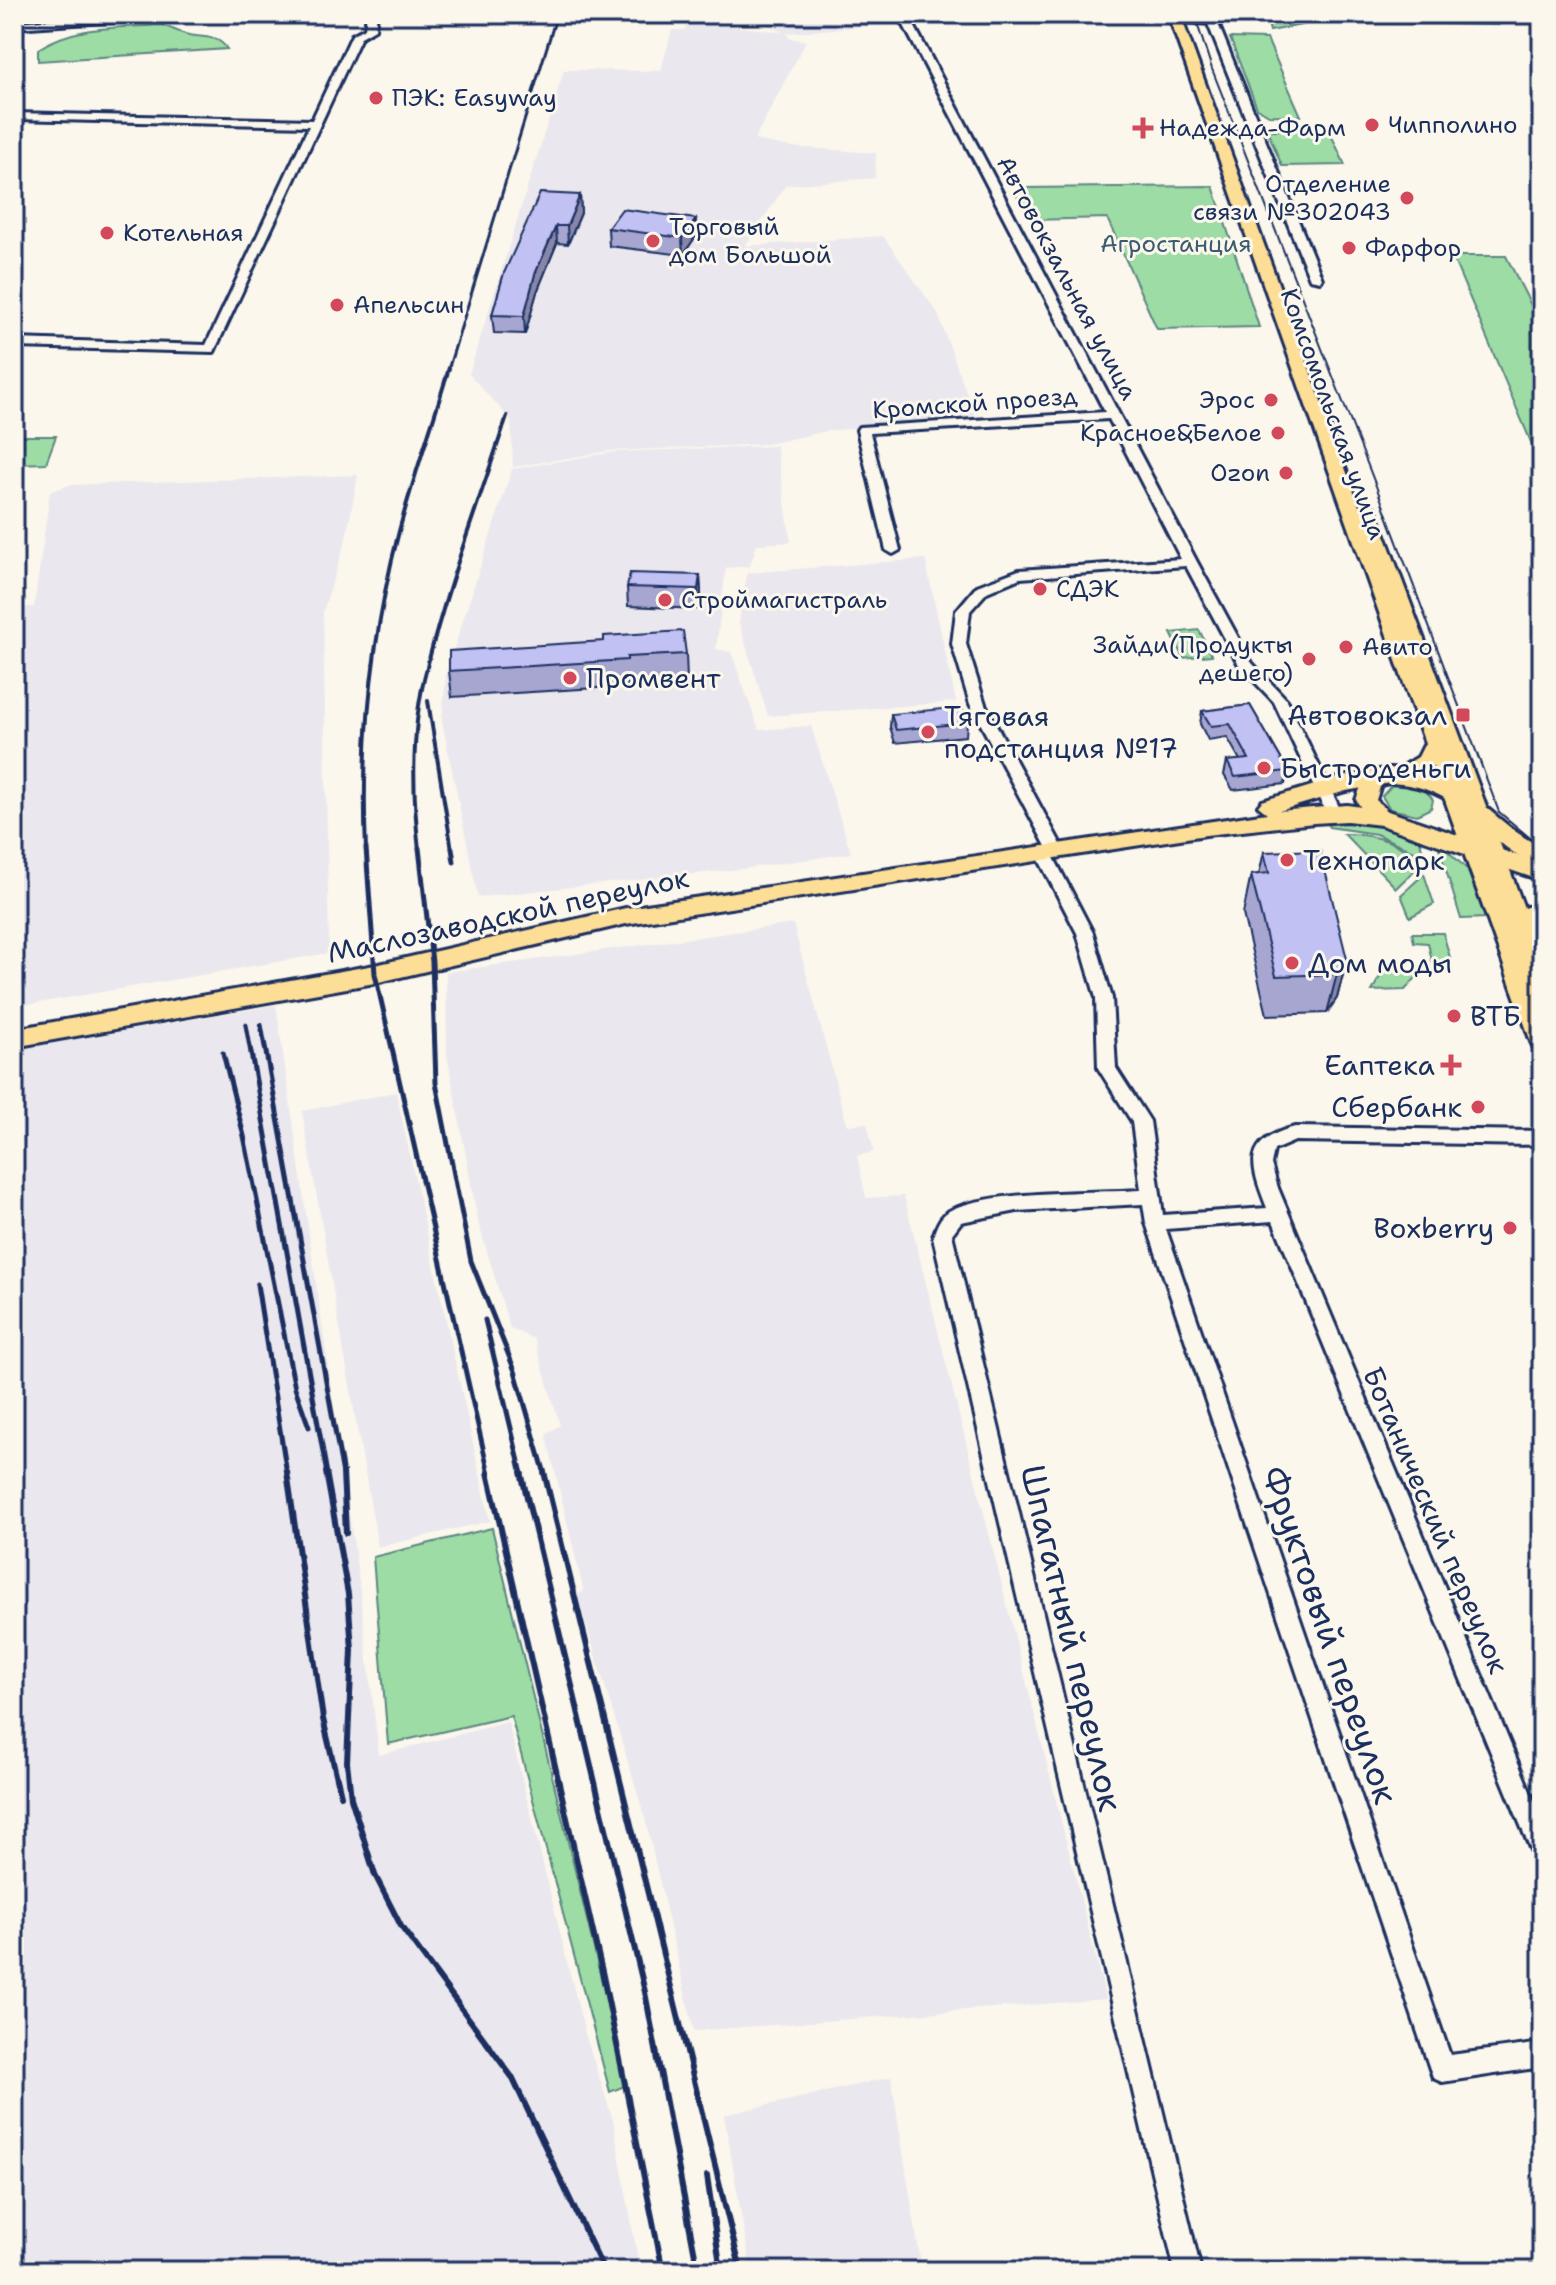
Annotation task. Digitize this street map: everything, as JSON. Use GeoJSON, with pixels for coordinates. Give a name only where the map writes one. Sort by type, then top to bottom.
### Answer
{"type":"FeatureCollection","features":[{"type":"Feature","properties":{"kind":"highway"},"geometry":{"type":"LineString","coordinates":[[1390,776],[1425,778],[1450,789]]}},
{"type":"Feature","properties":{"kind":"highway","name":"Маслозаводской переулок"},"geometry":{"type":"LineString","coordinates":[[14,1038],[375,974],[626,916],[1206,827],[1329,802],[1390,776]]}},
{"type":"Feature","properties":{"kind":"highway","name":"Комсомольская улица"},"geometry":{"type":"LineString","coordinates":[[1450,789],[1470,819]]}},
{"type":"Feature","properties":{"kind":"highway","name":"Маслозаводской переулок"},"geometry":{"type":"LineString","coordinates":[[1329,802],[1412,826],[1542,873]]}},
{"type":"Feature","properties":{"kind":"highway"},"geometry":{"type":"LineString","coordinates":[[1470,819],[1542,859]]}},
{"type":"Feature","properties":{"kind":"main road"},"geometry":{"type":"LineString","coordinates":[[1180,17],[1294,14]]}},
{"type":"Feature","properties":{"kind":"main road","name":"Комсомольская улица"},"geometry":{"type":"LineString","coordinates":[[1180,17],[1450,789]]}},
{"type":"Feature","properties":{"kind":"main road","name":"Комсомольская улица"},"geometry":{"type":"LineString","coordinates":[[1180,17],[1510,926],[1542,1042]]}},
{"type":"Feature","properties":{"kind":"main road"},"geometry":{"type":"LineString","coordinates":[[1385,818],[1374,812],[1366,800],[1366,792],[1390,776],[1427,761],[1434,744]]}},
{"type":"Feature","properties":{"kind":"main road"},"geometry":{"type":"LineString","coordinates":[[1412,826],[1444,828],[1470,819]]}},
{"type":"Feature","properties":{"kind":"main road"},"geometry":{"type":"LineString","coordinates":[[1510,926],[1542,909]]}},
{"type":"Feature","properties":{"kind":"main road","name":"Комсомольская улица"},"geometry":{"type":"LineString","coordinates":[[1510,926],[1541,982]]}},
{"type":"Feature","properties":{"kind":"street"},"geometry":{"type":"LineString","coordinates":[[14,25],[181,14]]}},
{"type":"Feature","properties":{"kind":"street"},"geometry":{"type":"LineString","coordinates":[[14,343],[210,349],[314,123],[357,35],[370,29],[372,14]]}},
{"type":"Feature","properties":{"kind":"street","name":"Автовокзальная улица"},"geometry":{"type":"LineString","coordinates":[[903,14],[1190,562],[1246,665],[1280,700],[1329,802]]}},
{"type":"Feature","properties":{"kind":"street"},"geometry":{"type":"LineString","coordinates":[[1210,17],[1316,279]]}},
{"type":"Feature","properties":{"kind":"street"},"geometry":{"type":"LineString","coordinates":[[14,33],[17,46],[14,56]]}},
{"type":"Feature","properties":{"kind":"street"},"geometry":{"type":"LineString","coordinates":[[14,116],[314,123]]}},
{"type":"Feature","properties":{"kind":"street","name":"Кромской проезд"},"geometry":{"type":"LineString","coordinates":[[893,550],[863,430],[1114,415]]}},
{"type":"Feature","properties":{"kind":"street"},"geometry":{"type":"LineString","coordinates":[[1050,853],[978,706],[959,649],[959,623],[963,613],[978,592],[1019,574],[1190,562]]}},
{"type":"Feature","properties":{"kind":"street","name":"Фруктовый переулок"},"geometry":{"type":"LineString","coordinates":[[1050,853],[1085,933],[1104,998],[1107,1068],[1141,1121],[1155,1223],[1442,2069],[1542,2055]]}},
{"type":"Feature","properties":{"kind":"street","name":"Ботанический переулок"},"geometry":{"type":"LineString","coordinates":[[1542,1138],[1364,1134],[1280,1136],[1262,1150],[1260,1160],[1279,1214],[1542,1848]]}},
{"type":"Feature","properties":{"kind":"street","name":"Шпагатный переулок"},"geometry":{"type":"LineString","coordinates":[[1150,1197],[994,1206],[956,1215],[946,1225],[942,1237],[1188,2271]]}},
{"type":"Feature","properties":{"kind":"street"},"geometry":{"type":"LineString","coordinates":[[1155,1223],[1279,1214]]}},
{"type":"Feature","properties":{"kind":"shaded area"},"geometry":{"type":"Polygon","coordinates":[[[757,14],[825,14],[828,18],[886,14],[892,24],[787,33],[789,38],[806,41],[754,140],[791,147],[876,153],[875,178],[786,185],[745,246],[883,236],[937,312],[975,416],[827,431],[767,444],[609,451],[513,467],[511,420],[469,374],[564,70],[661,71],[672,30],[685,30],[687,21],[783,32],[761,22],[757,14]]]}},
{"type":"Feature","properties":{"kind":"shaded area"},"geometry":{"type":"Polygon","coordinates":[[[776,446],[791,542],[757,544],[750,566],[726,568],[716,649],[731,652],[759,730],[811,726],[851,853],[741,869],[478,897],[442,721],[446,673],[512,469],[615,452],[776,446]]]}},
{"type":"Feature","properties":{"kind":"shaded area"},"geometry":{"type":"Polygon","coordinates":[[[358,475],[345,543],[323,611],[329,953],[14,1007],[14,608],[34,607],[50,492],[69,485],[358,475]]]}},
{"type":"Feature","properties":{"kind":"shaded area"},"geometry":{"type":"Polygon","coordinates":[[[925,559],[956,702],[768,716],[739,623],[747,573],[925,559]]]}},
{"type":"Feature","properties":{"kind":"shaded area"},"geometry":{"type":"Polygon","coordinates":[[[793,924],[847,1125],[867,1123],[874,1152],[857,1156],[866,1198],[904,1196],[1106,1999],[694,2031],[645,1818],[577,1594],[584,1592],[546,1434],[560,1425],[534,1339],[510,1328],[478,1221],[447,1054],[446,972],[793,924]]]}},
{"type":"Feature","properties":{"kind":"shaded area"},"geometry":{"type":"Polygon","coordinates":[[[276,1005],[358,1575],[379,1755],[508,1722],[585,2034],[613,2120],[640,2271],[14,2271],[14,1050],[276,1005]]]}},
{"type":"Feature","properties":{"kind":"shaded area"},"geometry":{"type":"Polygon","coordinates":[[[396,1092],[490,1521],[378,1547],[302,1111],[396,1092]]]}},
{"type":"Feature","properties":{"kind":"shaded area"},"geometry":{"type":"Polygon","coordinates":[[[891,2077],[922,2271],[751,2271],[724,2115],[891,2077]]]}},
{"type":"Feature","properties":{"kind":"green space"},"geometry":{"type":"Polygon","coordinates":[[[1338,14],[1490,14],[1498,25],[1317,22],[1270,31],[1267,19],[1338,14]]]}},
{"type":"Feature","properties":{"kind":"green space"},"geometry":{"type":"Polygon","coordinates":[[[162,25],[186,34],[215,39],[227,49],[38,61],[38,49],[67,36],[98,29],[162,25]]]}},
{"type":"Feature","properties":{"kind":"green space"},"geometry":{"type":"Polygon","coordinates":[[[1230,38],[1267,39],[1301,116],[1269,115],[1257,108],[1230,38]]]}},
{"type":"Feature","properties":{"kind":"green space"},"geometry":{"type":"Polygon","coordinates":[[[1267,130],[1329,130],[1345,165],[1282,166],[1267,130]]]}},
{"type":"Feature","properties":{"kind":"green space","name":"Агростанция"},"geometry":{"type":"Polygon","coordinates":[[[1213,186],[1259,327],[1157,329],[1107,218],[1031,220],[1016,194],[1021,188],[1213,186]]]}},
{"type":"Feature","properties":{"kind":"green space"},"geometry":{"type":"Polygon","coordinates":[[[1452,256],[1506,256],[1542,327],[1542,468],[1452,256]]]}},
{"type":"Feature","properties":{"kind":"green space"},"geometry":{"type":"Polygon","coordinates":[[[14,436],[56,436],[46,463],[14,464],[14,436]]]}},
{"type":"Feature","properties":{"kind":"green space"},"geometry":{"type":"Polygon","coordinates":[[[1199,630],[1212,655],[1183,658],[1171,633],[1199,630]]]}},
{"type":"Feature","properties":{"kind":"green space"},"geometry":{"type":"Polygon","coordinates":[[[1392,785],[1421,788],[1433,800],[1431,808],[1417,815],[1390,809],[1382,796],[1392,785]]]}},
{"type":"Feature","properties":{"kind":"green space"},"geometry":{"type":"Polygon","coordinates":[[[1326,822],[1377,822],[1419,838],[1424,856],[1376,834],[1329,827],[1326,822]]]}},
{"type":"Feature","properties":{"kind":"green space"},"geometry":{"type":"Polygon","coordinates":[[[1344,834],[1364,835],[1397,845],[1419,866],[1396,888],[1344,834]]]}},
{"type":"Feature","properties":{"kind":"green space"},"geometry":{"type":"Polygon","coordinates":[[[1437,841],[1467,869],[1486,918],[1461,919],[1437,841]]]}},
{"type":"Feature","properties":{"kind":"green space"},"geometry":{"type":"Polygon","coordinates":[[[1424,874],[1434,904],[1410,917],[1401,895],[1424,874]]]}},
{"type":"Feature","properties":{"kind":"green space"},"geometry":{"type":"Polygon","coordinates":[[[1412,933],[1443,933],[1451,961],[1432,961],[1428,943],[1414,942],[1412,933]]]}},
{"type":"Feature","properties":{"kind":"green space"},"geometry":{"type":"Polygon","coordinates":[[[1383,971],[1422,971],[1405,990],[1372,991],[1383,971]]]}},
{"type":"Feature","properties":{"kind":"green space"},"geometry":{"type":"Polygon","coordinates":[[[492,1528],[627,2085],[610,2092],[511,1716],[388,1744],[373,1557],[492,1528]]]}},
{"type":"Feature","properties":{"kind":"building"},"geometry":{"type":"Polygon","coordinates":[[[540,193],[580,195],[567,226],[556,226],[535,274],[524,316],[492,315],[504,273],[540,193]]]}},
{"type":"Feature","properties":{"kind":"building"},"geometry":{"type":"Polygon","coordinates":[[[622,209],[696,219],[682,238],[608,228],[622,209]]]}},
{"type":"Feature","properties":{"kind":"building"},"geometry":{"type":"Polygon","coordinates":[[[630,573],[700,575],[698,589],[627,587],[630,573]]]}},
{"type":"Feature","properties":{"kind":"building"},"geometry":{"type":"Polygon","coordinates":[[[683,631],[686,654],[449,671],[449,651],[604,641],[604,636],[683,631]]]}},
{"type":"Feature","properties":{"kind":"building"},"geometry":{"type":"Polygon","coordinates":[[[1250,705],[1288,771],[1235,777],[1227,761],[1249,759],[1230,724],[1211,726],[1202,711],[1250,705]]]}},
{"type":"Feature","properties":{"kind":"building"},"geometry":{"type":"Polygon","coordinates":[[[962,707],[967,723],[896,730],[891,714],[962,707]]]}},
{"type":"Feature","properties":{"kind":"building"},"geometry":{"type":"Polygon","coordinates":[[[1320,850],[1347,959],[1337,974],[1276,976],[1251,875],[1269,873],[1264,852],[1320,850]]]}},
{"type":"Feature","properties":{"kind":"tram line"},"geometry":{"type":"LineString","coordinates":[[1194,14],[1212,69],[1376,486],[1499,812],[1542,848]]}},
{"type":"Feature","properties":{"kind":"railway"},"geometry":{"type":"LineString","coordinates":[[448,370],[557,14]]}},
{"type":"Feature","properties":{"kind":"railway"},"geometry":{"type":"LineString","coordinates":[[366,850],[365,769],[375,649],[399,531],[449,368]]}},
{"type":"Feature","properties":{"kind":"railway"},"geometry":{"type":"LineString","coordinates":[[419,850],[414,758],[422,689],[435,636],[507,416]]}},
{"type":"Feature","properties":{"kind":"railway"},"geometry":{"type":"LineString","coordinates":[[428,701],[452,850]]}},
{"type":"Feature","properties":{"kind":"railway"},"geometry":{"type":"LineString","coordinates":[[366,848],[375,974],[489,1474]]}},
{"type":"Feature","properties":{"kind":"railway"},"geometry":{"type":"LineString","coordinates":[[419,848],[432,962],[436,1083],[471,1261],[515,1371],[545,1474]]}},
{"type":"Feature","properties":{"kind":"railway"},"geometry":{"type":"LineString","coordinates":[[452,848],[454,862]]}},
{"type":"Feature","properties":{"kind":"railway"},"geometry":{"type":"LineString","coordinates":[[246,1025],[327,1474]]}},
{"type":"Feature","properties":{"kind":"railway"},"geometry":{"type":"LineString","coordinates":[[261,1025],[343,1474]]}},
{"type":"Feature","properties":{"kind":"railway"},"geometry":{"type":"LineString","coordinates":[[223,1053],[244,1136],[295,1388],[309,1427]]}},
{"type":"Feature","properties":{"kind":"railway"},"geometry":{"type":"LineString","coordinates":[[257,1284],[287,1474]]}},
{"type":"Feature","properties":{"kind":"railway"},"geometry":{"type":"LineString","coordinates":[[485,1320],[522,1474]]}},
{"type":"Feature","properties":{"kind":"railway"},"geometry":{"type":"LineString","coordinates":[[287,1472],[323,1719],[341,1795]]}},
{"type":"Feature","properties":{"kind":"railway"},"geometry":{"type":"LineString","coordinates":[[326,1472],[348,1594],[352,1650],[347,1762],[351,1798],[375,1875],[402,1928],[512,2077],[604,2271]]}},
{"type":"Feature","properties":{"kind":"railway"},"geometry":{"type":"LineString","coordinates":[[343,1472],[346,1533]]}},
{"type":"Feature","properties":{"kind":"railway"},"geometry":{"type":"LineString","coordinates":[[488,1472],[603,1976],[663,2271]]}},
{"type":"Feature","properties":{"kind":"railway"},"geometry":{"type":"LineString","coordinates":[[521,1472],[645,1992],[698,2271]]}},
{"type":"Feature","properties":{"kind":"railway"},"geometry":{"type":"LineString","coordinates":[[544,1472],[741,2271]]}},
{"type":"Feature","properties":{"kind":"railway"},"geometry":{"type":"LineString","coordinates":[[707,2176],[721,2271]]}},
{"type":"Feature","properties":{"kind":"place","name":"ПЭК: Easyway"},"geometry":{"type":"Point","coordinates":[376,98]}},
{"type":"Feature","properties":{"kind":"place","name":"Чипполино"},"geometry":{"type":"Point","coordinates":[1372,125]}},
{"type":"Feature","properties":{"kind":"place","name":"Надежда-Фарм"},"geometry":{"type":"Point","coordinates":[1143,128]}},
{"type":"Feature","properties":{"kind":"place","name":"Отделение связи №302043"},"geometry":{"type":"Point","coordinates":[1407,198]}},
{"type":"Feature","properties":{"kind":"place","name":"Котельная"},"geometry":{"type":"Point","coordinates":[107,233]}},
{"type":"Feature","properties":{"kind":"place","name":"Торговый дом Большой"},"geometry":{"type":"Point","coordinates":[653,241]}},
{"type":"Feature","properties":{"kind":"place","name":"Фарфор"},"geometry":{"type":"Point","coordinates":[1349,248]}},
{"type":"Feature","properties":{"kind":"place","name":"Апельсин"},"geometry":{"type":"Point","coordinates":[337,305]}},
{"type":"Feature","properties":{"kind":"place","name":"Эрос"},"geometry":{"type":"Point","coordinates":[1271,400]}},
{"type":"Feature","properties":{"kind":"place","name":"Красное&Белое"},"geometry":{"type":"Point","coordinates":[1278,433]}},
{"type":"Feature","properties":{"kind":"place","name":"Ozon"},"geometry":{"type":"Point","coordinates":[1286,473]}},
{"type":"Feature","properties":{"kind":"place","name":"СДЭК"},"geometry":{"type":"Point","coordinates":[1040,589]}},
{"type":"Feature","properties":{"kind":"place","name":"Строймагистраль"},"geometry":{"type":"Point","coordinates":[665,600]}},
{"type":"Feature","properties":{"kind":"place","name":"Авито"},"geometry":{"type":"Point","coordinates":[1346,647]}},
{"type":"Feature","properties":{"kind":"place","name":"Зайди(Продукты дешего)"},"geometry":{"type":"Point","coordinates":[1309,659]}},
{"type":"Feature","properties":{"kind":"place","name":"Промвент"},"geometry":{"type":"Point","coordinates":[570,678]}},
{"type":"Feature","properties":{"kind":"place","name":"Автовокзал"},"geometry":{"type":"Point","coordinates":[1463,715]}},
{"type":"Feature","properties":{"kind":"place","name":"Тяговая подстанция №17"},"geometry":{"type":"Point","coordinates":[928,732]}},
{"type":"Feature","properties":{"kind":"place","name":"Быстроденьги"},"geometry":{"type":"Point","coordinates":[1264,768]}},
{"type":"Feature","properties":{"kind":"place","name":"Технопарк"},"geometry":{"type":"Point","coordinates":[1287,860]}},
{"type":"Feature","properties":{"kind":"place","name":"Дом моды"},"geometry":{"type":"Point","coordinates":[1292,963]}},
{"type":"Feature","properties":{"kind":"place","name":"ВТБ"},"geometry":{"type":"Point","coordinates":[1454,1016]}},
{"type":"Feature","properties":{"kind":"place","name":"Еаптека"},"geometry":{"type":"Point","coordinates":[1451,1065]}},
{"type":"Feature","properties":{"kind":"place","name":"Сбербанк"},"geometry":{"type":"Point","coordinates":[1478,1107]}},
{"type":"Feature","properties":{"kind":"place","name":"Boxberry"},"geometry":{"type":"Point","coordinates":[1510,1228]}}]}
